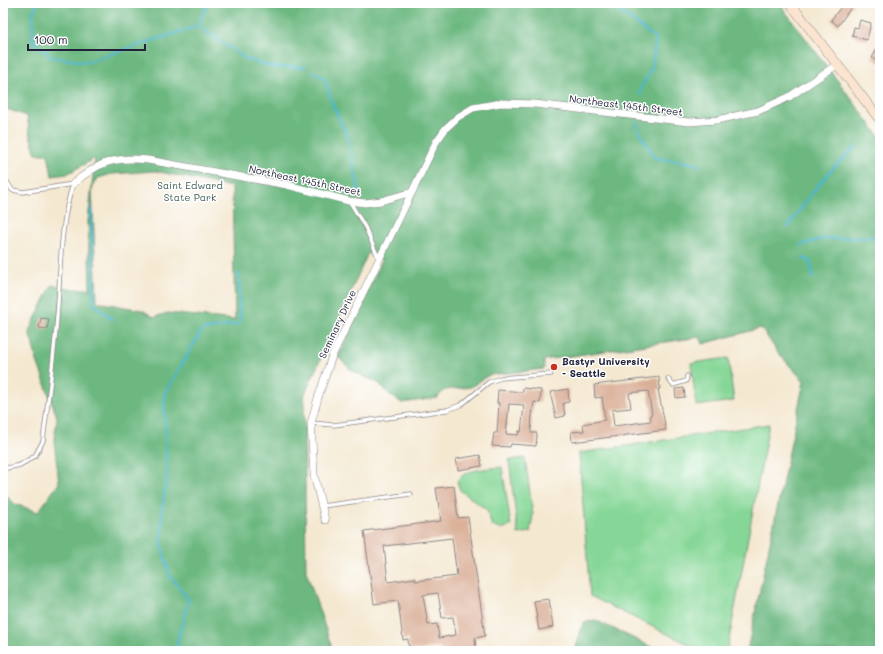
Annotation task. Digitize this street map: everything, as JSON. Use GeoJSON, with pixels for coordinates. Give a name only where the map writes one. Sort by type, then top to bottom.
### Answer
{"type":"FeatureCollection","features":[{"type":"Feature","properties":{"kind":"main road"},"geometry":{"type":"LineString","coordinates":[[790,3],[880,120]]}},
{"type":"Feature","properties":{"kind":"street","name":"Northeast 145th Street"},"geometry":{"type":"LineString","coordinates":[[73,184],[98,165],[113,160],[128,158],[148,160],[287,185],[349,201],[365,203],[381,201],[412,192],[436,142],[446,128],[458,117],[473,108],[501,103],[535,104],[689,122],[717,120],[758,111],[789,97],[838,64]]}},
{"type":"Feature","properties":{"kind":"street","name":"Seminary Drive"},"geometry":{"type":"LineString","coordinates":[[325,520],[314,475],[311,423],[332,356],[412,192]]}},
{"type":"Feature","properties":{"kind":"lane"},"geometry":{"type":"LineString","coordinates":[[3,175],[12,190],[18,191],[73,184],[67,202],[65,218],[57,318],[43,441],[35,456],[20,465],[3,469]]}},
{"type":"Feature","properties":{"kind":"lane"},"geometry":{"type":"LineString","coordinates":[[349,201],[365,227],[379,258]]}},
{"type":"Feature","properties":{"kind":"lane"},"geometry":{"type":"LineString","coordinates":[[311,423],[334,425],[446,410],[461,405],[489,382],[502,378],[551,374]]}},
{"type":"Feature","properties":{"kind":"lane"},"geometry":{"type":"LineString","coordinates":[[668,379],[673,385],[686,381],[687,376]]}},
{"type":"Feature","properties":{"kind":"lane"},"geometry":{"type":"LineString","coordinates":[[322,506],[411,494]]}},
{"type":"Feature","properties":{"kind":"green space","name":"Saint Edward State Park"},"geometry":{"type":"Polygon","coordinates":[[[3,3],[779,3],[880,137],[880,651],[747,651],[804,381],[779,354],[761,328],[703,344],[700,337],[544,360],[544,369],[489,375],[471,387],[445,390],[437,398],[402,403],[390,395],[378,383],[351,370],[338,357],[382,260],[368,253],[304,396],[306,571],[333,651],[3,651],[3,492],[15,504],[38,512],[59,483],[54,441],[57,417],[37,361],[29,331],[52,285],[74,289],[90,289],[88,221],[95,158],[67,174],[52,176],[48,154],[36,154],[30,136],[27,116],[3,108],[3,3]],[[155,171],[112,174],[98,178],[92,188],[97,302],[142,310],[154,317],[168,313],[235,320],[232,187],[155,171]]]}},
{"type":"Feature","properties":{"kind":"green space"},"geometry":{"type":"Polygon","coordinates":[[[728,358],[734,401],[696,406],[691,363],[728,358]]]}},
{"type":"Feature","properties":{"kind":"green space"},"geometry":{"type":"Polygon","coordinates":[[[769,424],[727,651],[702,651],[590,596],[579,453],[769,424]]]}},
{"type":"Feature","properties":{"kind":"green space"},"geometry":{"type":"Polygon","coordinates":[[[525,458],[533,515],[530,532],[518,534],[509,460],[525,458]]]}},
{"type":"Feature","properties":{"kind":"green space"},"geometry":{"type":"Polygon","coordinates":[[[502,467],[511,526],[500,529],[492,526],[487,510],[460,490],[457,481],[472,471],[502,467]]]}},
{"type":"Feature","properties":{"kind":"green space"},"geometry":{"type":"Polygon","coordinates":[[[595,620],[660,651],[575,651],[583,623],[595,620]]]}},
{"type":"Feature","properties":{"kind":"building"},"geometry":{"type":"Polygon","coordinates":[[[844,3],[854,3],[838,26],[831,20],[844,3]]]}},
{"type":"Feature","properties":{"kind":"building"},"geometry":{"type":"Polygon","coordinates":[[[860,20],[871,23],[867,40],[852,36],[854,27],[858,28],[860,20]]]}},
{"type":"Feature","properties":{"kind":"building"},"geometry":{"type":"Polygon","coordinates":[[[880,43],[880,63],[872,58],[880,43]]]}},
{"type":"Feature","properties":{"kind":"building"},"geometry":{"type":"Polygon","coordinates":[[[41,318],[49,319],[47,329],[39,328],[41,318]]]}},
{"type":"Feature","properties":{"kind":"building"},"geometry":{"type":"Polygon","coordinates":[[[659,377],[660,389],[658,389],[666,430],[572,442],[571,432],[584,431],[583,424],[605,420],[602,397],[595,398],[594,385],[659,377]],[[648,391],[629,393],[631,408],[612,410],[614,426],[651,421],[650,415],[652,414],[648,391]]]}},
{"type":"Feature","properties":{"kind":"building"},"geometry":{"type":"Polygon","coordinates":[[[523,388],[541,390],[540,403],[534,402],[532,415],[531,433],[537,433],[536,446],[511,444],[510,447],[492,446],[494,433],[497,433],[499,403],[497,403],[498,390],[523,392],[523,388]],[[509,404],[506,434],[518,435],[519,431],[521,432],[524,405],[509,404]]]}},
{"type":"Feature","properties":{"kind":"building"},"geometry":{"type":"Polygon","coordinates":[[[684,388],[685,397],[676,398],[675,389],[684,388]]]}},
{"type":"Feature","properties":{"kind":"building"},"geometry":{"type":"Polygon","coordinates":[[[568,389],[569,402],[563,403],[565,416],[556,418],[550,392],[568,389]]]}},
{"type":"Feature","properties":{"kind":"building"},"geometry":{"type":"Polygon","coordinates":[[[480,455],[482,466],[458,470],[456,459],[480,455]]]}},
{"type":"Feature","properties":{"kind":"building"},"geometry":{"type":"Polygon","coordinates":[[[454,486],[458,518],[468,517],[485,636],[475,638],[476,651],[441,651],[441,647],[409,651],[408,639],[403,640],[398,601],[374,604],[364,531],[441,521],[436,488],[454,486]],[[452,538],[384,546],[388,582],[415,578],[415,581],[457,576],[452,538]],[[438,593],[423,595],[428,625],[437,624],[439,638],[456,635],[453,617],[442,618],[438,593]]]}},
{"type":"Feature","properties":{"kind":"building"},"geometry":{"type":"Polygon","coordinates":[[[549,599],[553,627],[539,630],[534,601],[549,599]]]}},
{"type":"Feature","properties":{"kind":"waterway"},"geometry":{"type":"LineString","coordinates":[[37,3],[33,14],[33,41],[51,57],[86,62],[198,26],[246,59],[273,67],[305,67]]}},
{"type":"Feature","properties":{"kind":"waterway"},"geometry":{"type":"LineString","coordinates":[[198,26],[208,3]]}},
{"type":"Feature","properties":{"kind":"waterway"},"geometry":{"type":"LineString","coordinates":[[609,3],[656,39],[652,68],[641,88],[640,95]]}},
{"type":"Feature","properties":{"kind":"waterway"},"geometry":{"type":"LineString","coordinates":[[313,71],[325,79],[332,103],[348,137],[359,191]]}},
{"type":"Feature","properties":{"kind":"waterway"},"geometry":{"type":"LineString","coordinates":[[637,123],[638,130],[655,158],[693,163],[700,166]]}},
{"type":"Feature","properties":{"kind":"waterway"},"geometry":{"type":"LineString","coordinates":[[788,227],[819,184],[845,156],[856,147]]}},
{"type":"Feature","properties":{"kind":"waterway"},"geometry":{"type":"LineString","coordinates":[[91,207],[94,304],[112,319]]}},
{"type":"Feature","properties":{"kind":"waterway"},"geometry":{"type":"LineString","coordinates":[[801,245],[822,239],[880,237]]}},
{"type":"Feature","properties":{"kind":"waterway"},"geometry":{"type":"LineString","coordinates":[[803,258],[810,261],[813,278]]}},
{"type":"Feature","properties":{"kind":"waterway"},"geometry":{"type":"LineString","coordinates":[[179,651],[177,642],[189,600],[170,576],[162,547],[162,510],[167,475],[164,395],[202,330],[240,324],[239,273]]}},
{"type":"Feature","properties":{"kind":"place","name":"Bastyr University - Seattle"},"geometry":{"type":"Point","coordinates":[554,367]}}]}
